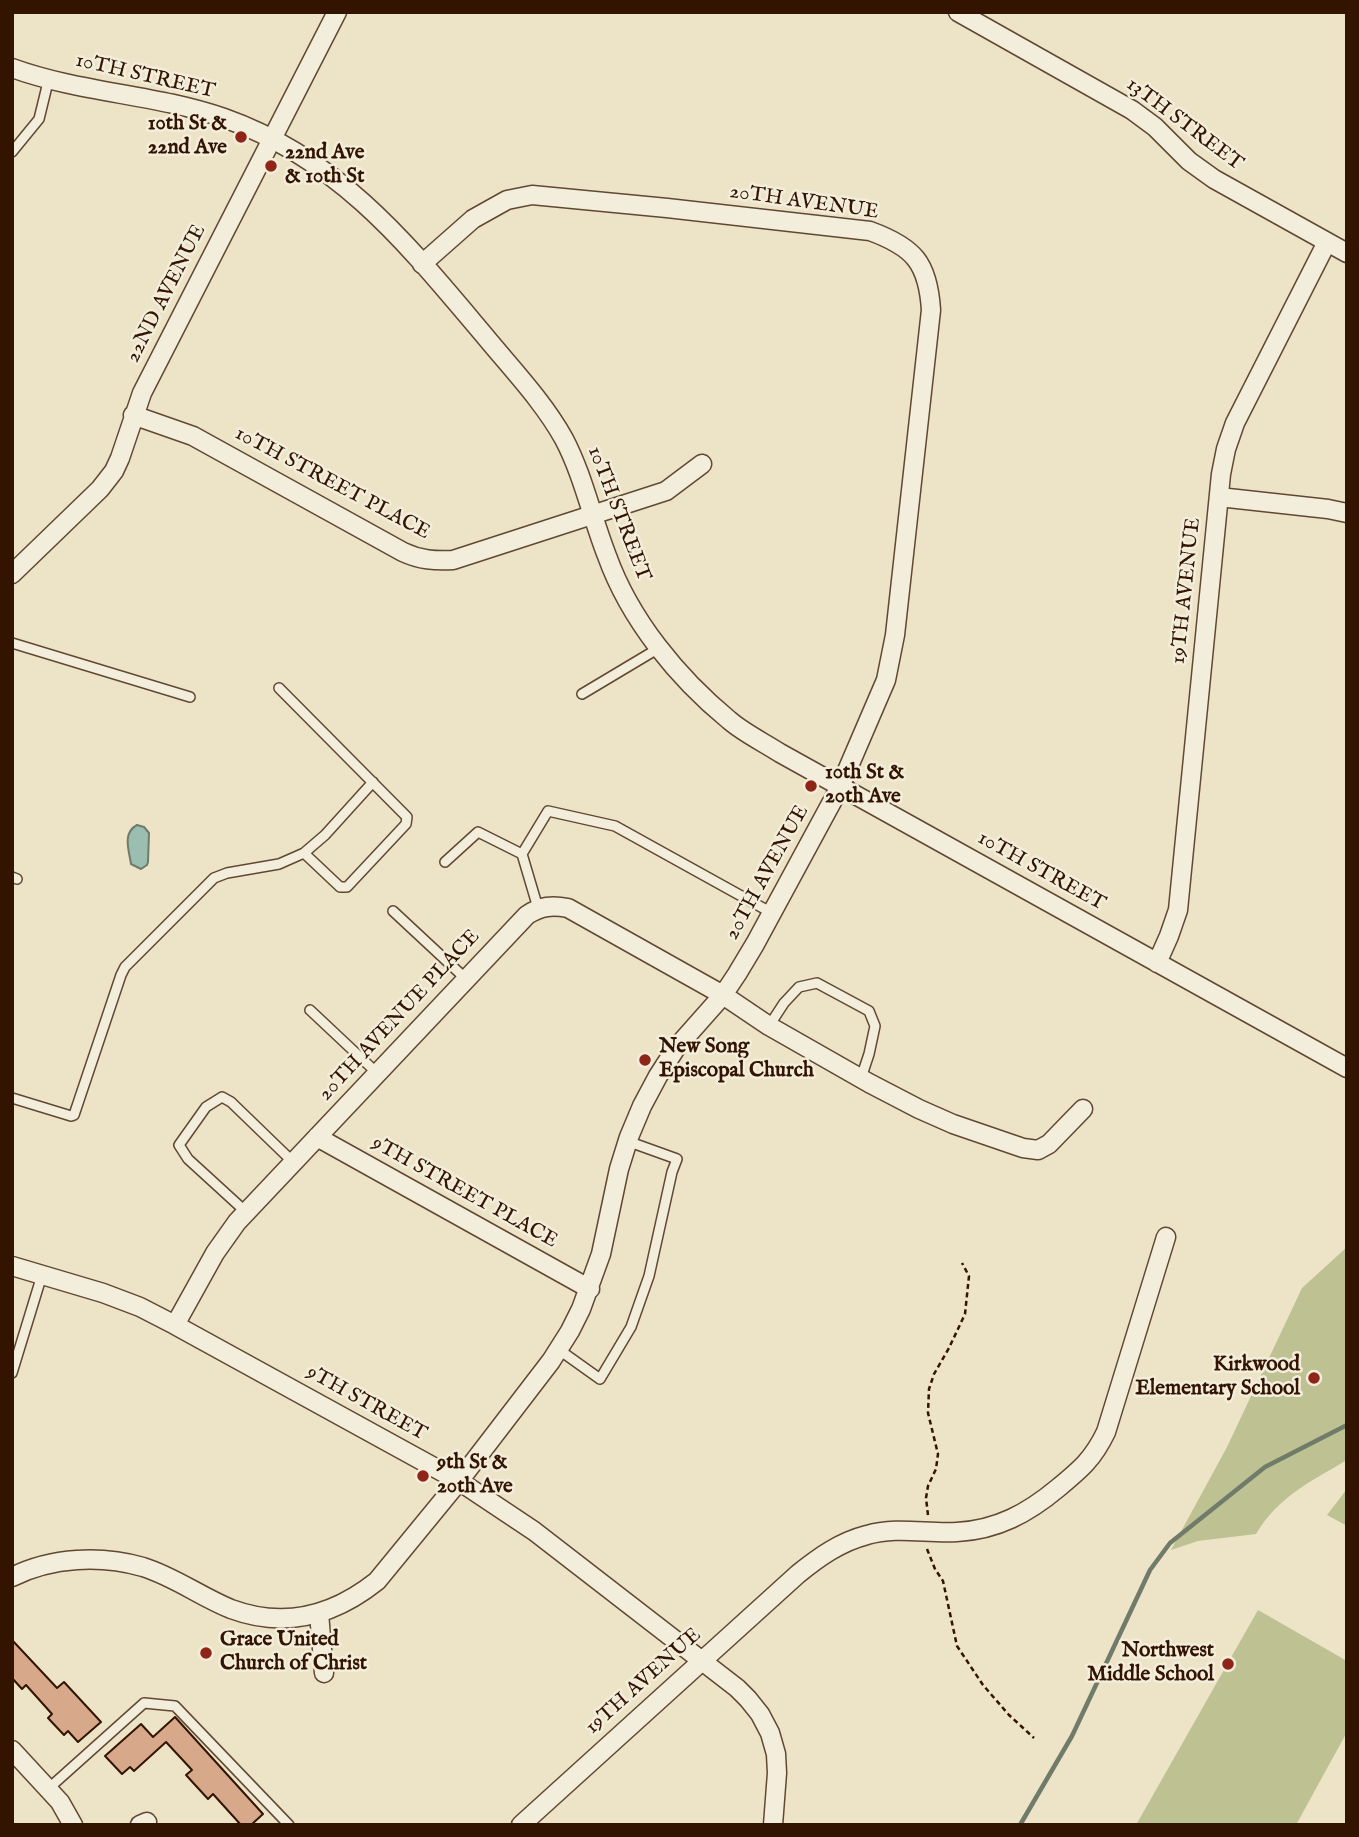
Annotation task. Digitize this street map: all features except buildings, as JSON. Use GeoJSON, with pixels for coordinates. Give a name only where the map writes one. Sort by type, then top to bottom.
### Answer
{"type":"FeatureCollection","features":[{"type":"Feature","properties":{"kind":"street","name":"22ND AVENUE"},"geometry":{"type":"LineString","coordinates":[[12,574],[100,489],[114,471],[142,393],[337,12]]}},
{"type":"Feature","properties":{"kind":"street","name":"13TH STREET"},"geometry":{"type":"LineString","coordinates":[[958,12],[1132,110],[1155,127],[1189,161],[1214,179],[1347,253]]}},
{"type":"Feature","properties":{"kind":"street","name":"10TH STREET"},"geometry":{"type":"LineString","coordinates":[[12,68],[193,108],[227,119],[272,138],[326,172],[356,195],[385,223],[511,367],[554,422],[565,441],[607,559],[632,610],[659,648],[692,685],[731,722],[780,753],[1347,1068]]}},
{"type":"Feature","properties":{"kind":"street","name":"20TH AVENUE"},"geometry":{"type":"LineString","coordinates":[[12,1577],[66,1561],[115,1561],[145,1568],[230,1608],[276,1618],[300,1617],[341,1605],[377,1581],[459,1480],[558,1349],[581,1309],[601,1254],[619,1169],[642,1106],[677,1048],[723,995],[772,914],[841,787],[886,680],[895,635],[931,310],[930,288],[916,258],[894,240],[870,231],[532,195],[507,200],[473,219],[422,264]]}},
{"type":"Feature","properties":{"kind":"street","name":"19TH AVENUE"},"geometry":{"type":"LineString","coordinates":[[1157,963],[1178,910],[1226,449],[1235,424],[1327,242]]}},
{"type":"Feature","properties":{"kind":"street","name":"10TH STREET PLACE"},"geometry":{"type":"LineString","coordinates":[[134,415],[193,436],[403,552],[417,558],[436,561],[453,560],[666,491],[702,464]]}},
{"type":"Feature","properties":{"kind":"street"},"geometry":{"type":"LineString","coordinates":[[1219,497],[1347,513]]}},
{"type":"Feature","properties":{"kind":"street"},"geometry":{"type":"LineString","coordinates":[[538,908],[555,905],[568,908],[723,995],[769,1026],[861,1078],[953,1124],[1023,1148],[1038,1150],[1049,1144],[1083,1110]]}},
{"type":"Feature","properties":{"kind":"street","name":"20TH AVENUE PLACE"},"geometry":{"type":"LineString","coordinates":[[175,1325],[215,1253],[237,1222],[527,915],[538,908]]}},
{"type":"Feature","properties":{"kind":"street","name":"9TH STREET PLACE"},"geometry":{"type":"LineString","coordinates":[[317,1137],[590,1289]]}},
{"type":"Feature","properties":{"kind":"street","name":"19TH AVENUE"},"geometry":{"type":"LineString","coordinates":[[521,1825],[798,1574],[826,1553],[868,1534],[894,1530],[956,1532],[1005,1522],[1040,1503],[1086,1464],[1098,1449],[1106,1432],[1166,1237]]}},
{"type":"Feature","properties":{"kind":"street","name":"9TH STREET"},"geometry":{"type":"LineString","coordinates":[[12,1266],[140,1307],[459,1480],[534,1531],[702,1660],[748,1699],[770,1733],[776,1754],[773,1825]]}},
{"type":"Feature","properties":{"kind":"street"},"geometry":{"type":"LineString","coordinates":[[319,1613],[324,1673]]}},
{"type":"Feature","properties":{"kind":"street"},"geometry":{"type":"LineString","coordinates":[[12,1750],[60,1802],[73,1825]]}},
{"type":"Feature","properties":{"kind":"lane"},"geometry":{"type":"LineString","coordinates":[[12,152],[39,120],[49,78]]}},
{"type":"Feature","properties":{"kind":"lane"},"geometry":{"type":"LineString","coordinates":[[12,643],[190,697]]}},
{"type":"Feature","properties":{"kind":"lane"},"geometry":{"type":"LineString","coordinates":[[582,694],[659,648]]}},
{"type":"Feature","properties":{"kind":"lane"},"geometry":{"type":"LineString","coordinates":[[279,688],[408,820],[346,887],[340,887],[304,853]]}},
{"type":"Feature","properties":{"kind":"lane"},"geometry":{"type":"LineString","coordinates":[[12,1098],[74,1115],[121,975],[131,960],[214,878],[227,873],[279,864],[304,853],[325,835],[373,782]]}},
{"type":"Feature","properties":{"kind":"lane"},"geometry":{"type":"LineString","coordinates":[[522,854],[548,811],[615,826],[772,914]]}},
{"type":"Feature","properties":{"kind":"lane"},"geometry":{"type":"LineString","coordinates":[[445,862],[478,832],[522,854],[538,908]]}},
{"type":"Feature","properties":{"kind":"lane"},"geometry":{"type":"LineString","coordinates":[[393,911],[466,979]]}},
{"type":"Feature","properties":{"kind":"lane"},"geometry":{"type":"LineString","coordinates":[[769,1026],[784,1003],[799,987],[817,983],[869,1011],[875,1026],[861,1078]]}},
{"type":"Feature","properties":{"kind":"lane"},"geometry":{"type":"LineString","coordinates":[[310,1010],[377,1073]]}},
{"type":"Feature","properties":{"kind":"lane"},"geometry":{"type":"LineString","coordinates":[[246,1212],[188,1159],[179,1145],[205,1107],[222,1097],[231,1102],[293,1162]]}},
{"type":"Feature","properties":{"kind":"lane"},"geometry":{"type":"LineString","coordinates":[[558,1349],[600,1379],[631,1327],[649,1276],[677,1159],[628,1142]]}},
{"type":"Feature","properties":{"kind":"lane"},"geometry":{"type":"LineString","coordinates":[[12,1373],[42,1275]]}},
{"type":"Feature","properties":{"kind":"lane"},"geometry":{"type":"LineString","coordinates":[[48,1789],[144,1703],[175,1706],[289,1825]]}},
{"type":"Feature","properties":{"kind":"path"},"geometry":{"type":"LineString","coordinates":[[962,1263],[969,1276],[965,1314],[929,1389],[928,1413],[938,1454],[926,1498],[928,1514],[925,1543],[943,1581],[957,1646],[983,1685],[1034,1738]]}},
{"type":"Feature","properties":{"kind":"shaded area"},"geometry":{"type":"Polygon","coordinates":[[[137,825],[144,827],[149,833],[148,862],[141,869],[131,864],[128,848],[129,832],[137,825]]]}},
{"type":"Feature","properties":{"kind":"shaded area","name":"Kirkwood Elementary School"},"geometry":{"type":"Polygon","coordinates":[[[1347,1247],[1347,1460],[1285,1500],[1256,1534],[1198,1541],[1171,1550],[1227,1447],[1302,1288],[1347,1247]]]}},
{"type":"Feature","properties":{"kind":"shaded area"},"geometry":{"type":"Polygon","coordinates":[[[1347,1489],[1347,1526],[1327,1515],[1347,1489]]]}},
{"type":"Feature","properties":{"kind":"shaded area"},"geometry":{"type":"Polygon","coordinates":[[[1258,1610],[1347,1661],[1347,1732],[1296,1825],[1136,1825],[1258,1610]]]}},
{"type":"Feature","properties":{"kind":"waterway"},"geometry":{"type":"LineString","coordinates":[[1020,1825],[1072,1736],[1150,1570],[1170,1543],[1265,1467],[1347,1425]]}},
{"type":"Feature","properties":{"kind":"place","name":"10th St & 22nd Ave"},"geometry":{"type":"Point","coordinates":[241,137]}},
{"type":"Feature","properties":{"kind":"place","name":"22nd Ave & 10th St"},"geometry":{"type":"Point","coordinates":[271,166]}},
{"type":"Feature","properties":{"kind":"place","name":"10th St & 20th Ave"},"geometry":{"type":"Point","coordinates":[811,786]}},
{"type":"Feature","properties":{"kind":"place","name":"New Song Episcopal Church"},"geometry":{"type":"Point","coordinates":[645,1060]}},
{"type":"Feature","properties":{"kind":"place","name":"Kirkwood Elementary School"},"geometry":{"type":"Point","coordinates":[1314,1378]}},
{"type":"Feature","properties":{"kind":"place","name":"9th St & 20th Ave"},"geometry":{"type":"Point","coordinates":[423,1476]}},
{"type":"Feature","properties":{"kind":"place","name":"Grace United Church of Christ"},"geometry":{"type":"Point","coordinates":[206,1653]}},
{"type":"Feature","properties":{"kind":"place","name":"Northwest Middle School"},"geometry":{"type":"Point","coordinates":[1228,1664]}}]}
